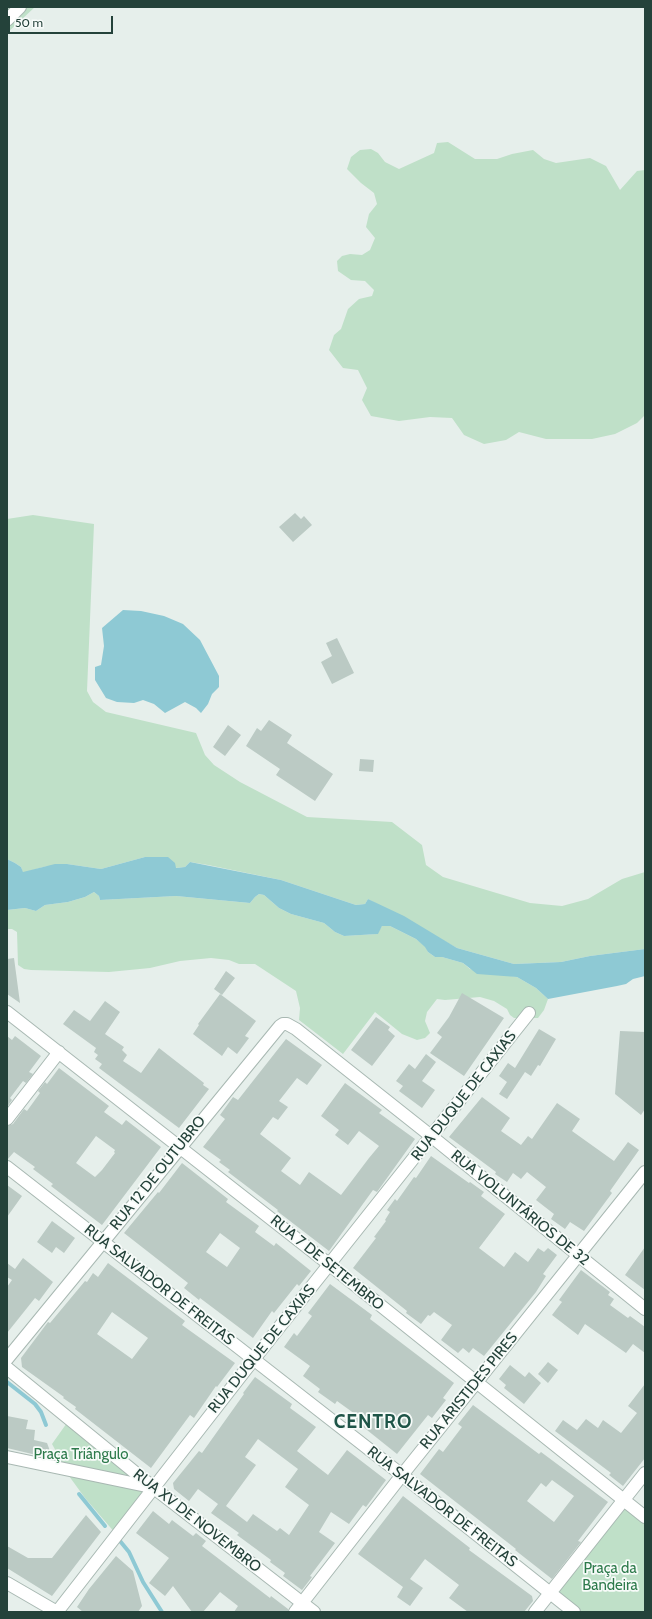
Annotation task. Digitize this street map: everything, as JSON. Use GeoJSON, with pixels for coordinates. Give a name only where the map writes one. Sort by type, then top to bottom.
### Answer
{"type":"FeatureCollection","features":[{"type":"Feature","properties":{"kind":"street"},"geometry":{"type":"LineString","coordinates":[[7,20],[20,7]]}},
{"type":"Feature","properties":{"kind":"street","name":"RUA 7 DE SETEMBRO"},"geometry":{"type":"LineString","coordinates":[[7,1012],[330,1265],[645,1517]]}},
{"type":"Feature","properties":{"kind":"street","name":"RUA DUQUE DE CAXIAS"},"geometry":{"type":"LineString","coordinates":[[57,1612],[254,1359],[529,1013]]}},
{"type":"Feature","properties":{"kind":"street","name":"RUA VOLUNTÁRIOS DE 32"},"geometry":{"type":"LineString","coordinates":[[280,1026],[288,1024],[292,1026],[431,1136],[645,1310]]}},
{"type":"Feature","properties":{"kind":"street","name":"RUA 12 DE OUTUBRO"},"geometry":{"type":"LineString","coordinates":[[7,1359],[280,1026]]}},
{"type":"Feature","properties":{"kind":"street"},"geometry":{"type":"LineString","coordinates":[[7,1119],[59,1052]]}},
{"type":"Feature","properties":{"kind":"street","name":"RUA SALVADOR DE FREITAS"},"geometry":{"type":"LineString","coordinates":[[7,1167],[402,1475],[574,1612]]}},
{"type":"Feature","properties":{"kind":"street","name":"RUA ARISTIDES PIRES"},"geometry":{"type":"LineString","coordinates":[[299,1607],[402,1475],[645,1172]]}},
{"type":"Feature","properties":{"kind":"street","name":"RUA XV DE NOVEMBRO"},"geometry":{"type":"LineString","coordinates":[[7,1368],[299,1607],[314,1612]]}},
{"type":"Feature","properties":{"kind":"street"},"geometry":{"type":"LineString","coordinates":[[7,1457],[154,1488]]}},
{"type":"Feature","properties":{"kind":"street"},"geometry":{"type":"LineString","coordinates":[[535,1612],[645,1473]]}},
{"type":"Feature","properties":{"kind":"street"},"geometry":{"type":"LineString","coordinates":[[7,1583],[57,1612]]}},
{"type":"Feature","properties":{"kind":"green space"},"geometry":{"type":"Polygon","coordinates":[[[7,7],[35,7],[7,33],[7,7]]]}},
{"type":"Feature","properties":{"kind":"green space"},"geometry":{"type":"Polygon","coordinates":[[[448,142],[475,159],[497,159],[512,154],[533,150],[544,159],[556,163],[590,158],[606,166],[620,190],[637,171],[645,170],[645,415],[637,423],[615,434],[592,439],[546,439],[519,432],[506,440],[484,444],[464,435],[452,418],[430,417],[399,421],[371,416],[362,400],[367,388],[358,370],[343,368],[329,350],[334,335],[341,329],[348,309],[359,299],[372,296],[374,290],[365,281],[351,280],[338,271],[337,261],[342,256],[350,254],[362,255],[370,250],[375,238],[366,227],[369,214],[377,204],[374,193],[347,169],[351,157],[360,150],[371,149],[378,153],[385,162],[399,169],[434,153],[437,143],[448,142]]]}},
{"type":"Feature","properties":{"kind":"green space"},"geometry":{"type":"Polygon","coordinates":[[[33,515],[94,524],[87,691],[93,702],[106,712],[196,733],[205,755],[214,765],[240,782],[307,817],[392,822],[422,845],[426,865],[443,877],[530,903],[562,906],[588,899],[622,879],[645,872],[645,949],[590,956],[561,962],[514,964],[457,948],[368,899],[365,904],[356,905],[281,880],[190,862],[185,867],[175,868],[145,857],[101,869],[67,864],[43,867],[23,873],[21,867],[7,859],[7,519],[33,515]]]}},
{"type":"Feature","properties":{"kind":"green space"},"geometry":{"type":"Polygon","coordinates":[[[94,892],[99,896],[100,900],[176,896],[250,903],[259,894],[264,895],[279,908],[291,914],[324,923],[335,932],[344,936],[377,934],[382,926],[390,926],[416,939],[435,957],[442,957],[463,963],[470,969],[517,977],[536,988],[548,999],[544,1010],[538,1018],[514,1018],[510,1015],[507,1009],[494,1001],[480,997],[445,1000],[437,999],[427,1012],[425,1021],[430,1033],[425,1038],[417,1040],[402,1034],[375,1012],[343,1054],[299,1020],[300,1008],[296,991],[255,964],[239,964],[229,960],[211,958],[180,961],[150,968],[109,972],[31,970],[24,969],[18,965],[17,932],[12,929],[7,929],[7,910],[25,908],[36,911],[45,905],[68,902],[85,897],[94,892]]]}},
{"type":"Feature","properties":{"kind":"green space","name":"Praça Triângulo"},"geometry":{"type":"Polygon","coordinates":[[[69,1420],[149,1485],[68,1473],[52,1444],[69,1420]]]}},
{"type":"Feature","properties":{"kind":"green space"},"geometry":{"type":"Polygon","coordinates":[[[69,1476],[152,1489],[116,1534],[85,1498],[69,1476]]]}},
{"type":"Feature","properties":{"kind":"green space","name":"Praça da Bandeira"},"geometry":{"type":"Polygon","coordinates":[[[625,1503],[645,1519],[645,1612],[579,1612],[555,1592],[625,1503]]]}},
{"type":"Feature","properties":{"kind":"water"},"geometry":{"type":"Polygon","coordinates":[[[123,610],[141,611],[164,616],[183,624],[200,640],[219,676],[219,687],[212,694],[208,704],[201,713],[196,708],[185,702],[165,713],[154,704],[143,700],[134,703],[117,702],[106,698],[95,680],[95,667],[101,665],[104,646],[102,628],[123,610]]]}},
{"type":"Feature","properties":{"kind":"water"},"geometry":{"type":"Polygon","coordinates":[[[145,857],[168,857],[175,863],[176,868],[185,867],[190,862],[281,880],[356,905],[365,904],[368,899],[404,916],[457,948],[514,964],[561,962],[590,956],[645,949],[645,976],[633,979],[626,984],[548,999],[536,988],[517,977],[477,974],[463,963],[442,957],[435,957],[416,939],[390,926],[382,926],[378,934],[344,936],[335,932],[324,923],[291,914],[279,908],[264,895],[259,894],[250,903],[176,896],[100,900],[99,896],[94,892],[85,897],[68,902],[45,905],[36,911],[25,908],[7,910],[7,859],[21,867],[23,872],[55,864],[67,864],[101,869],[145,857]]]}},
{"type":"Feature","properties":{"kind":"building"},"geometry":{"type":"Polygon","coordinates":[[[295,513],[301,519],[304,516],[312,525],[293,542],[279,527],[295,513]]]}},
{"type":"Feature","properties":{"kind":"building"},"geometry":{"type":"Polygon","coordinates":[[[337,638],[354,673],[332,684],[321,662],[332,656],[326,643],[337,638]]]}},
{"type":"Feature","properties":{"kind":"building"},"geometry":{"type":"Polygon","coordinates":[[[269,720],[292,735],[287,743],[333,774],[315,801],[276,775],[280,769],[246,746],[257,728],[261,731],[269,720]]]}},
{"type":"Feature","properties":{"kind":"building"},"geometry":{"type":"Polygon","coordinates":[[[228,725],[241,735],[225,756],[213,747],[228,725]]]}},
{"type":"Feature","properties":{"kind":"building"},"geometry":{"type":"Polygon","coordinates":[[[360,759],[374,760],[373,772],[359,771],[360,759]]]}},
{"type":"Feature","properties":{"kind":"building"},"geometry":{"type":"Polygon","coordinates":[[[14,958],[20,1003],[7,994],[7,959],[14,958]]]}},
{"type":"Feature","properties":{"kind":"building"},"geometry":{"type":"Polygon","coordinates":[[[226,971],[235,978],[222,995],[214,989],[226,971]]]}},
{"type":"Feature","properties":{"kind":"building"},"geometry":{"type":"Polygon","coordinates":[[[462,993],[504,1018],[464,1076],[430,1053],[442,1037],[437,1033],[449,1017],[462,993]]]}},
{"type":"Feature","properties":{"kind":"building"},"geometry":{"type":"Polygon","coordinates":[[[220,994],[256,1021],[245,1036],[249,1038],[237,1054],[228,1047],[222,1056],[193,1034],[199,1025],[198,1024],[220,994]]]}},
{"type":"Feature","properties":{"kind":"building"},"geometry":{"type":"Polygon","coordinates":[[[105,1001],[120,1012],[105,1034],[124,1047],[122,1050],[127,1055],[123,1061],[141,1073],[159,1048],[204,1083],[203,1085],[209,1089],[179,1128],[99,1068],[102,1064],[95,1059],[98,1055],[94,1052],[96,1048],[63,1024],[74,1010],[90,1021],[105,1001]]]}},
{"type":"Feature","properties":{"kind":"building"},"geometry":{"type":"Polygon","coordinates":[[[376,1017],[390,1027],[388,1030],[395,1036],[372,1066],[351,1050],[376,1017]]]}},
{"type":"Feature","properties":{"kind":"building"},"geometry":{"type":"Polygon","coordinates":[[[539,1029],[556,1039],[540,1066],[538,1065],[531,1076],[525,1072],[507,1099],[499,1094],[507,1082],[499,1076],[508,1063],[515,1068],[539,1029]]]}},
{"type":"Feature","properties":{"kind":"building"},"geometry":{"type":"Polygon","coordinates":[[[620,1031],[645,1032],[645,1109],[641,1115],[615,1094],[620,1031]]]}},
{"type":"Feature","properties":{"kind":"building"},"geometry":{"type":"Polygon","coordinates":[[[7,1036],[12,1040],[15,1036],[41,1056],[29,1072],[33,1074],[26,1083],[23,1081],[10,1098],[12,1100],[7,1107],[7,1036]]]}},
{"type":"Feature","properties":{"kind":"building"},"geometry":{"type":"Polygon","coordinates":[[[286,1039],[322,1065],[307,1085],[297,1078],[279,1101],[288,1107],[278,1120],[273,1117],[260,1134],[291,1158],[281,1171],[300,1185],[309,1172],[341,1195],[379,1146],[359,1131],[348,1145],[335,1135],[339,1130],[321,1116],[345,1083],[382,1110],[379,1113],[415,1139],[377,1192],[373,1190],[329,1251],[228,1172],[230,1170],[219,1162],[221,1160],[203,1147],[225,1119],[220,1115],[233,1097],[238,1100],[286,1039]]]}},
{"type":"Feature","properties":{"kind":"building"},"geometry":{"type":"Polygon","coordinates":[[[426,1054],[436,1062],[422,1081],[435,1090],[422,1108],[399,1091],[403,1086],[396,1081],[409,1064],[415,1069],[426,1054]]]}},
{"type":"Feature","properties":{"kind":"building"},"geometry":{"type":"Polygon","coordinates":[[[59,1068],[109,1106],[104,1112],[122,1125],[126,1120],[161,1147],[102,1225],[51,1186],[53,1184],[33,1169],[35,1167],[14,1152],[7,1160],[7,1126],[13,1124],[24,1109],[27,1111],[40,1093],[38,1091],[45,1082],[47,1084],[59,1068]],[[96,1136],[76,1163],[95,1177],[115,1153],[115,1150],[96,1136]]]}},
{"type":"Feature","properties":{"kind":"building"},"geometry":{"type":"Polygon","coordinates":[[[482,1097],[510,1118],[501,1131],[521,1145],[528,1136],[532,1139],[557,1103],[580,1119],[572,1131],[614,1161],[628,1142],[639,1150],[610,1191],[612,1193],[584,1231],[570,1222],[565,1229],[551,1219],[554,1214],[536,1200],[546,1187],[527,1172],[521,1179],[513,1173],[507,1182],[449,1137],[482,1097]]]}},
{"type":"Feature","properties":{"kind":"building"},"geometry":{"type":"Polygon","coordinates":[[[431,1156],[484,1192],[481,1196],[505,1214],[479,1248],[504,1267],[515,1252],[528,1262],[538,1248],[544,1252],[548,1248],[557,1255],[543,1274],[546,1276],[536,1292],[484,1356],[473,1348],[469,1353],[463,1348],[458,1353],[441,1340],[452,1325],[434,1312],[430,1316],[428,1315],[421,1324],[353,1268],[376,1238],[374,1237],[386,1221],[385,1220],[390,1212],[387,1210],[395,1199],[397,1201],[414,1177],[416,1178],[431,1156]]]}},
{"type":"Feature","properties":{"kind":"building"},"geometry":{"type":"Polygon","coordinates":[[[182,1163],[228,1199],[226,1202],[259,1226],[255,1232],[274,1246],[276,1243],[311,1271],[299,1286],[297,1284],[274,1313],[272,1311],[253,1338],[200,1298],[199,1300],[184,1288],[188,1283],[124,1233],[158,1192],[159,1193],[182,1163]],[[220,1233],[206,1252],[227,1267],[240,1248],[220,1233]]]}},
{"type":"Feature","properties":{"kind":"building"},"geometry":{"type":"Polygon","coordinates":[[[7,1185],[22,1196],[7,1217],[7,1185]]]}},
{"type":"Feature","properties":{"kind":"building"},"geometry":{"type":"Polygon","coordinates":[[[52,1221],[75,1238],[64,1253],[56,1247],[52,1253],[37,1242],[52,1221]]]}},
{"type":"Feature","properties":{"kind":"building"},"geometry":{"type":"Polygon","coordinates":[[[645,1247],[645,1290],[625,1275],[645,1247]]]}},
{"type":"Feature","properties":{"kind":"building"},"geometry":{"type":"Polygon","coordinates":[[[23,1258],[53,1282],[39,1301],[35,1298],[7,1333],[7,1287],[12,1280],[7,1277],[7,1263],[15,1269],[23,1258]]]}},
{"type":"Feature","properties":{"kind":"building"},"geometry":{"type":"Polygon","coordinates":[[[108,1263],[185,1321],[182,1325],[235,1363],[217,1387],[216,1386],[194,1418],[190,1415],[151,1468],[75,1409],[76,1407],[63,1398],[64,1397],[22,1367],[21,1358],[48,1322],[50,1323],[85,1281],[87,1282],[93,1273],[98,1277],[108,1263]],[[112,1312],[97,1334],[132,1359],[148,1338],[112,1312]]]}},
{"type":"Feature","properties":{"kind":"building"},"geometry":{"type":"Polygon","coordinates":[[[581,1270],[610,1292],[608,1295],[614,1299],[610,1305],[628,1318],[630,1316],[645,1327],[645,1353],[633,1344],[626,1353],[585,1324],[578,1335],[552,1315],[562,1302],[559,1300],[581,1270]]]}},
{"type":"Feature","properties":{"kind":"building"},"geometry":{"type":"Polygon","coordinates":[[[330,1284],[372,1315],[370,1319],[454,1383],[443,1398],[446,1400],[432,1418],[428,1415],[397,1454],[352,1418],[355,1414],[337,1401],[335,1404],[318,1392],[320,1389],[303,1376],[310,1366],[284,1347],[294,1333],[297,1336],[312,1316],[308,1313],[330,1284]]]}},
{"type":"Feature","properties":{"kind":"building"},"geometry":{"type":"Polygon","coordinates":[[[548,1362],[558,1370],[548,1383],[538,1374],[548,1362]]]}},
{"type":"Feature","properties":{"kind":"building"},"geometry":{"type":"Polygon","coordinates":[[[510,1365],[525,1377],[529,1372],[541,1383],[524,1404],[504,1388],[506,1385],[499,1379],[510,1365]]]}},
{"type":"Feature","properties":{"kind":"building"},"geometry":{"type":"Polygon","coordinates":[[[255,1377],[292,1404],[290,1408],[316,1427],[297,1451],[328,1475],[347,1450],[386,1480],[366,1507],[363,1505],[349,1524],[331,1512],[319,1532],[335,1543],[310,1576],[312,1577],[302,1590],[283,1576],[285,1573],[270,1562],[271,1560],[237,1535],[239,1533],[211,1513],[218,1504],[198,1489],[189,1501],[174,1489],[173,1483],[199,1451],[202,1453],[244,1394],[243,1393],[255,1377]],[[258,1439],[245,1457],[256,1465],[226,1506],[247,1522],[253,1514],[277,1531],[280,1528],[289,1535],[309,1505],[285,1487],[298,1469],[258,1439]]]}},
{"type":"Feature","properties":{"kind":"building"},"geometry":{"type":"Polygon","coordinates":[[[645,1384],[645,1458],[623,1486],[609,1475],[611,1473],[555,1431],[563,1420],[577,1430],[586,1419],[598,1428],[603,1420],[621,1433],[637,1413],[628,1406],[645,1384]]]}},
{"type":"Feature","properties":{"kind":"building"},"geometry":{"type":"Polygon","coordinates":[[[473,1405],[539,1454],[541,1452],[608,1502],[578,1541],[581,1542],[552,1579],[420,1474],[439,1449],[443,1452],[462,1427],[458,1424],[473,1405]],[[552,1480],[546,1487],[541,1483],[527,1501],[554,1522],[574,1496],[552,1480]]]}},
{"type":"Feature","properties":{"kind":"building"},"geometry":{"type":"Polygon","coordinates":[[[7,1416],[28,1420],[26,1429],[35,1430],[34,1440],[47,1443],[53,1459],[7,1448],[7,1416]]]}},
{"type":"Feature","properties":{"kind":"building"},"geometry":{"type":"Polygon","coordinates":[[[403,1496],[470,1548],[469,1550],[532,1596],[533,1601],[524,1612],[468,1612],[449,1598],[459,1585],[425,1559],[410,1579],[423,1588],[410,1606],[397,1597],[403,1587],[358,1554],[403,1496]]]}},
{"type":"Feature","properties":{"kind":"building"},"geometry":{"type":"Polygon","coordinates":[[[153,1511],[169,1524],[172,1520],[193,1536],[196,1533],[206,1541],[202,1546],[270,1598],[271,1596],[288,1609],[288,1612],[234,1612],[238,1606],[220,1592],[203,1612],[192,1612],[173,1586],[165,1596],[149,1583],[169,1558],[136,1533],[153,1511]]]}},
{"type":"Feature","properties":{"kind":"building"},"geometry":{"type":"Polygon","coordinates":[[[86,1515],[101,1532],[52,1596],[7,1568],[7,1546],[28,1558],[52,1558],[86,1515]]]}},
{"type":"Feature","properties":{"kind":"building"},"geometry":{"type":"Polygon","coordinates":[[[116,1556],[133,1571],[142,1606],[138,1612],[83,1612],[77,1607],[89,1589],[116,1556]]]}},
{"type":"Feature","properties":{"kind":"waterway"},"geometry":{"type":"LineString","coordinates":[[7,1382],[35,1404],[41,1412],[46,1425]]}},
{"type":"Feature","properties":{"kind":"waterway"},"geometry":{"type":"LineString","coordinates":[[79,1494],[105,1526]]}},
{"type":"Feature","properties":{"kind":"waterway"},"geometry":{"type":"LineString","coordinates":[[120,1541],[129,1552],[143,1582],[162,1612]]}},
{"type":"Feature","properties":{"kind":"district","name":"CENTRO"},"geometry":{"type":"Point","coordinates":[373,1422]}}]}
